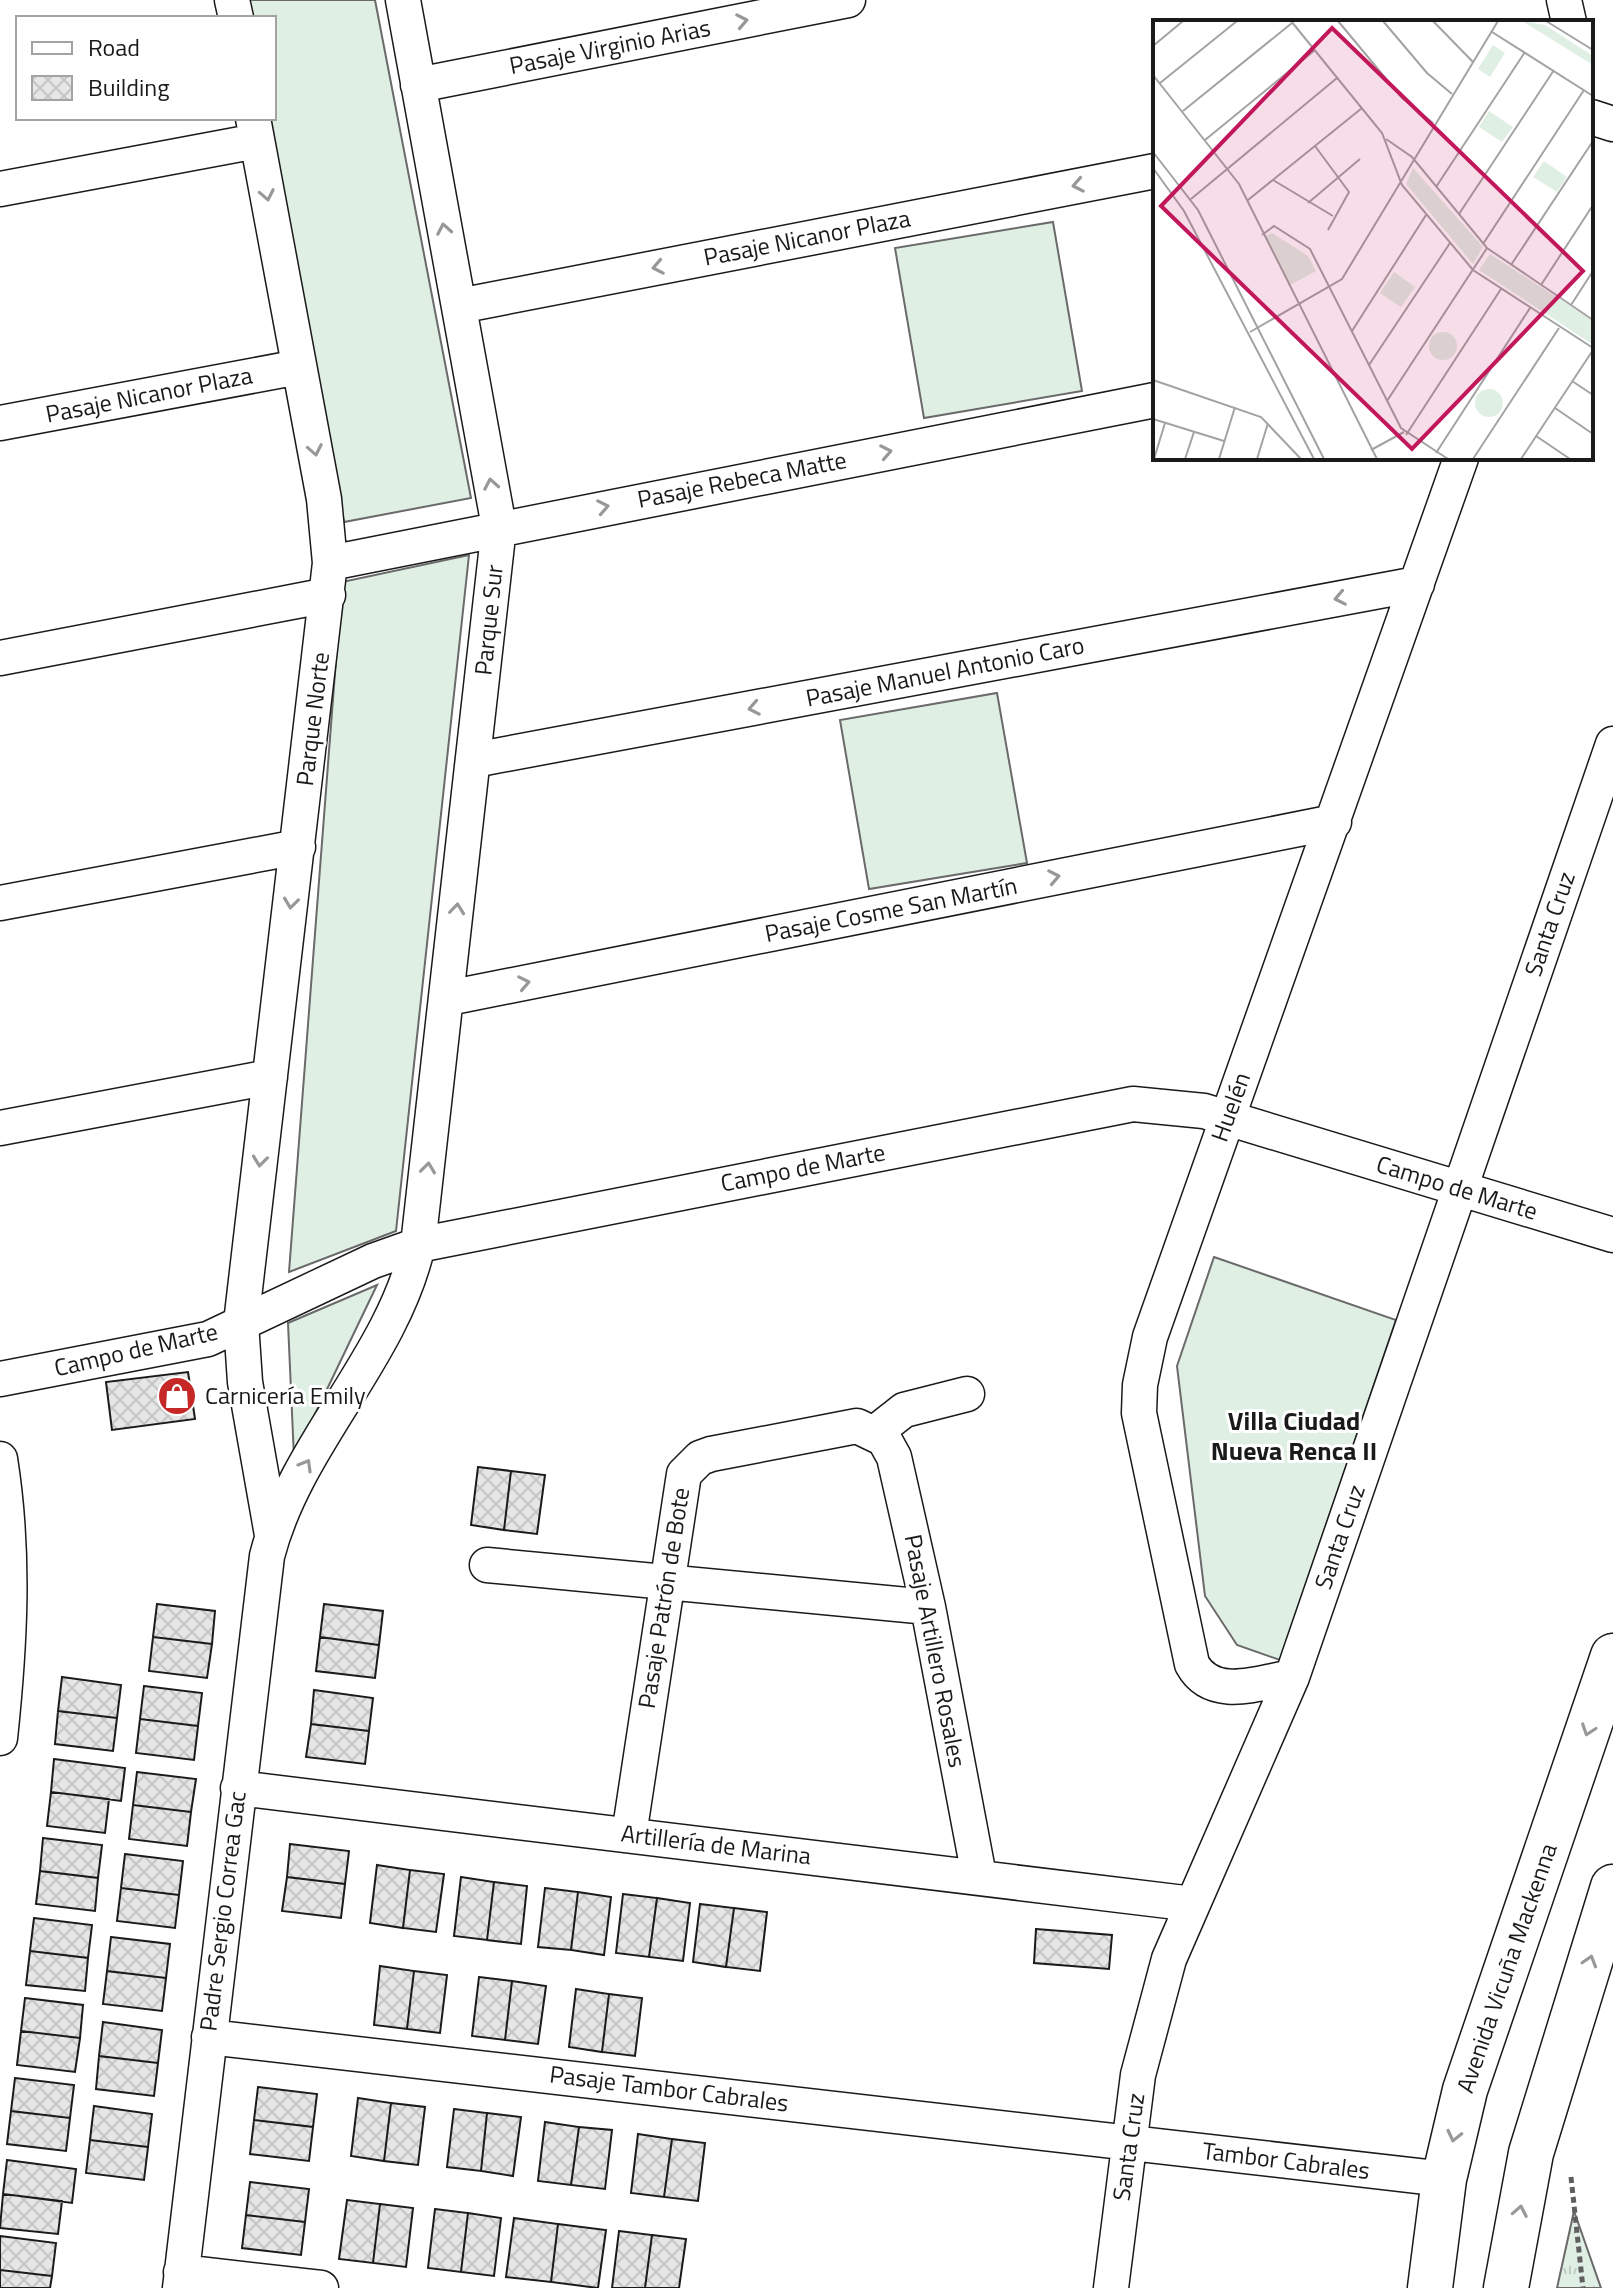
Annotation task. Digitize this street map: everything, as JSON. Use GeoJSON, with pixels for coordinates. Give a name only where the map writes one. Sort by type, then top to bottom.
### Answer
{"type":"FeatureCollection","features":[{"type":"Feature","properties":{"kind":"street","name":"Parque Sur"},"geometry":{"type":"LineString","coordinates":[[403,0],[499,527],[418,1245]]}},
{"type":"Feature","properties":{"kind":"street","name":"Pasaje Virginio Arias"},"geometry":{"type":"LineString","coordinates":[[418,85],[848,0]]}},
{"type":"Feature","properties":{"kind":"street"},"geometry":{"type":"LineString","coordinates":[[1564,0],[1569,20]]}},
{"type":"Feature","properties":{"kind":"street"},"geometry":{"type":"LineString","coordinates":[[1593,118],[1613,124]]}},
{"type":"Feature","properties":{"kind":"street"},"geometry":{"type":"LineString","coordinates":[[0,189],[255,129]]}},
{"type":"Feature","properties":{"kind":"street","name":"Parque Norte"},"geometry":{"type":"LineString","coordinates":[[241,1323],[329,579],[324,499],[255,129]]}},
{"type":"Feature","properties":{"kind":"street","name":"Pasaje Nicanor Plaza"},"geometry":{"type":"LineString","coordinates":[[459,306],[1153,171]]}},
{"type":"Feature","properties":{"kind":"street","name":"Pasaje Nicanor Plaza"},"geometry":{"type":"LineString","coordinates":[[0,423],[299,367]]}},
{"type":"Feature","properties":{"kind":"street","name":"Pasaje Rebeca Matte"},"geometry":{"type":"LineString","coordinates":[[0,658],[329,579],[499,527],[1153,400]]}},
{"type":"Feature","properties":{"kind":"street","name":"Huelén"},"geometry":{"type":"LineString","coordinates":[[1292,1677],[1230,1687],[1216,1686],[1196,1673],[1188,1649],[1139,1413],[1140,1385],[1150,1337],[1460,460]]}},
{"type":"Feature","properties":{"kind":"street","name":"Pasaje Manuel Antonio Caro"},"geometry":{"type":"LineString","coordinates":[[474,760],[1417,584]]}},
{"type":"Feature","properties":{"kind":"street","name":"Santa Cruz"},"geometry":{"type":"LineString","coordinates":[[1111,2288],[1129,2142],[1151,2018],[1169,1959],[1292,1677],[1613,744]]}},
{"type":"Feature","properties":{"kind":"street","name":"Pasaje Cosme San Martín"},"geometry":{"type":"LineString","coordinates":[[448,998],[1334,822]]}},
{"type":"Feature","properties":{"kind":"street"},"geometry":{"type":"LineString","coordinates":[[0,903],[298,847]]}},
{"type":"Feature","properties":{"kind":"street"},"geometry":{"type":"LineString","coordinates":[[0,1128],[270,1077]]}},
{"type":"Feature","properties":{"kind":"street","name":"Campo de Marte"},"geometry":{"type":"LineString","coordinates":[[0,1379],[208,1339],[373,1261],[418,1245],[1109,1107],[1181,1106],[1613,1235]]}},
{"type":"Feature","properties":{"kind":"street","name":"Padre Sergio Correa Gac"},"geometry":{"type":"LineString","coordinates":[[180,2280],[263,1578],[272,1535],[294,1485],[400,1300],[418,1245]]}},
{"type":"Feature","properties":{"kind":"street","name":"Padre Sergio Correa Gac"},"geometry":{"type":"LineString","coordinates":[[241,1323],[245,1382],[272,1535]]}},
{"type":"Feature","properties":{"kind":"street"},"geometry":{"type":"LineString","coordinates":[[876,1432],[889,1418],[904,1410],[967,1394]]}},
{"type":"Feature","properties":{"kind":"street","name":"Pasaje Patrón de Bote"},"geometry":{"type":"LineString","coordinates":[[629,1835],[680,1484],[684,1474],[700,1458],[848,1427],[876,1432]]}},
{"type":"Feature","properties":{"kind":"street","name":"Pasaje Artillero Rosales"},"geometry":{"type":"LineString","coordinates":[[876,1432],[894,1457],[928,1607],[979,1876]]}},
{"type":"Feature","properties":{"kind":"street"},"geometry":{"type":"LineString","coordinates":[[0,1459],[10,1522],[10,1642],[0,1738]]}},
{"type":"Feature","properties":{"kind":"street"},"geometry":{"type":"LineString","coordinates":[[487,1565],[928,1607]]}},
{"type":"Feature","properties":{"kind":"street","name":"Avenida Vicuña Mackenna"},"geometry":{"type":"LineString","coordinates":[[1430,2288],[1444,2179],[1465,2090],[1613,1656]]}},
{"type":"Feature","properties":{"kind":"street","name":"Artillería de Marina"},"geometry":{"type":"LineString","coordinates":[[238,1788],[1193,1904]]}},
{"type":"Feature","properties":{"kind":"street"},"geometry":{"type":"LineString","coordinates":[[1506,2288],[1531,2153],[1613,1887]]}},
{"type":"Feature","properties":{"kind":"street","name":"Pasaje Tambor Cabrales"},"geometry":{"type":"LineString","coordinates":[[209,2037],[1129,2142]]}},
{"type":"Feature","properties":{"kind":"street","name":"Tambor Cabrales"},"geometry":{"type":"LineString","coordinates":[[1129,2142],[1444,2179]]}},
{"type":"Feature","properties":{"kind":"street"},"geometry":{"type":"LineString","coordinates":[[180,2280],[321,2288]]}},
{"type":"Feature","properties":{"kind":"path"},"geometry":{"type":"LineString","coordinates":[[1531,2153],[1570,2163],[1583,2288]]}},
{"type":"Feature","properties":{"kind":"green space"},"geometry":{"type":"Polygon","coordinates":[[[244,0],[375,0],[471,498],[344,522],[266,120],[276,120],[276,16],[247,16],[244,0]]]}},
{"type":"Feature","properties":{"kind":"green space"},"geometry":{"type":"Polygon","coordinates":[[[1053,222],[1082,391],[924,418],[895,248],[1053,222]]]}},
{"type":"Feature","properties":{"kind":"green space"},"geometry":{"type":"Polygon","coordinates":[[[469,555],[396,1231],[289,1272],[342,582],[469,555]]]}},
{"type":"Feature","properties":{"kind":"green space"},"geometry":{"type":"Polygon","coordinates":[[[997,693],[1027,863],[869,889],[840,720],[997,693]]]}},
{"type":"Feature","properties":{"kind":"green space"},"geometry":{"type":"Polygon","coordinates":[[[1214,1257],[1396,1320],[1280,1660],[1237,1645],[1205,1596],[1177,1366],[1214,1257]]]}},
{"type":"Feature","properties":{"kind":"green space"},"geometry":{"type":"Polygon","coordinates":[[[377,1285],[294,1458],[288,1323],[377,1285]]]}},
{"type":"Feature","properties":{"kind":"green space"},"geometry":{"type":"Polygon","coordinates":[[[1574,2211],[1601,2288],[1557,2288],[1574,2211]]]}},
{"type":"Feature","properties":{"kind":"building"},"geometry":{"type":"Polygon","coordinates":[[[188,1372],[195,1419],[112,1430],[106,1382],[188,1372]]]}},
{"type":"Feature","properties":{"kind":"building"},"geometry":{"type":"Polygon","coordinates":[[[478,1467],[511,1471],[504,1530],[471,1525],[478,1467]]]}},
{"type":"Feature","properties":{"kind":"building"},"geometry":{"type":"Polygon","coordinates":[[[511,1471],[545,1475],[537,1534],[504,1530],[511,1471]]]}},
{"type":"Feature","properties":{"kind":"building"},"geometry":{"type":"Polygon","coordinates":[[[157,1604],[215,1611],[212,1644],[153,1637],[157,1604]]]}},
{"type":"Feature","properties":{"kind":"building"},"geometry":{"type":"Polygon","coordinates":[[[324,1604],[383,1611],[379,1645],[320,1637],[324,1604]]]}},
{"type":"Feature","properties":{"kind":"building"},"geometry":{"type":"Polygon","coordinates":[[[153,1637],[212,1644],[207,1678],[149,1671],[153,1637]]]}},
{"type":"Feature","properties":{"kind":"building"},"geometry":{"type":"Polygon","coordinates":[[[320,1637],[379,1645],[375,1678],[316,1671],[320,1637]]]}},
{"type":"Feature","properties":{"kind":"building"},"geometry":{"type":"Polygon","coordinates":[[[62,1677],[121,1685],[117,1718],[58,1711],[62,1677]]]}},
{"type":"Feature","properties":{"kind":"building"},"geometry":{"type":"Polygon","coordinates":[[[144,1686],[202,1693],[198,1726],[140,1719],[144,1686]]]}},
{"type":"Feature","properties":{"kind":"building"},"geometry":{"type":"Polygon","coordinates":[[[314,1690],[373,1698],[369,1731],[311,1724],[314,1690]]]}},
{"type":"Feature","properties":{"kind":"building"},"geometry":{"type":"Polygon","coordinates":[[[58,1711],[117,1718],[113,1751],[55,1744],[58,1711]]]}},
{"type":"Feature","properties":{"kind":"building"},"geometry":{"type":"Polygon","coordinates":[[[140,1719],[198,1726],[194,1760],[136,1753],[140,1719]]]}},
{"type":"Feature","properties":{"kind":"building"},"geometry":{"type":"Polygon","coordinates":[[[311,1724],[369,1731],[365,1764],[306,1757],[311,1724]]]}},
{"type":"Feature","properties":{"kind":"building"},"geometry":{"type":"Polygon","coordinates":[[[54,1759],[125,1768],[121,1801],[51,1792],[54,1759]]]}},
{"type":"Feature","properties":{"kind":"building"},"geometry":{"type":"Polygon","coordinates":[[[137,1772],[196,1779],[191,1812],[133,1805],[137,1772]]]}},
{"type":"Feature","properties":{"kind":"building"},"geometry":{"type":"Polygon","coordinates":[[[51,1792],[109,1799],[105,1833],[47,1826],[51,1792]]]}},
{"type":"Feature","properties":{"kind":"building"},"geometry":{"type":"Polygon","coordinates":[[[133,1805],[191,1812],[187,1846],[129,1839],[133,1805]]]}},
{"type":"Feature","properties":{"kind":"building"},"geometry":{"type":"Polygon","coordinates":[[[43,1838],[102,1845],[98,1878],[40,1871],[43,1838]]]}},
{"type":"Feature","properties":{"kind":"building"},"geometry":{"type":"Polygon","coordinates":[[[290,1844],[349,1851],[345,1884],[287,1877],[290,1844]]]}},
{"type":"Feature","properties":{"kind":"building"},"geometry":{"type":"Polygon","coordinates":[[[125,1854],[183,1861],[179,1895],[121,1888],[125,1854]]]}},
{"type":"Feature","properties":{"kind":"building"},"geometry":{"type":"Polygon","coordinates":[[[377,1865],[410,1870],[403,1928],[370,1923],[377,1865]]]}},
{"type":"Feature","properties":{"kind":"building"},"geometry":{"type":"Polygon","coordinates":[[[410,1870],[444,1874],[436,1932],[403,1928],[410,1870]]]}},
{"type":"Feature","properties":{"kind":"building"},"geometry":{"type":"Polygon","coordinates":[[[40,1871],[98,1878],[95,1911],[36,1904],[40,1871]]]}},
{"type":"Feature","properties":{"kind":"building"},"geometry":{"type":"Polygon","coordinates":[[[287,1877],[345,1884],[341,1918],[282,1911],[287,1877]]]}},
{"type":"Feature","properties":{"kind":"building"},"geometry":{"type":"Polygon","coordinates":[[[461,1877],[494,1882],[487,1940],[454,1936],[461,1877]]]}},
{"type":"Feature","properties":{"kind":"building"},"geometry":{"type":"Polygon","coordinates":[[[494,1882],[527,1886],[521,1944],[487,1940],[494,1882]]]}},
{"type":"Feature","properties":{"kind":"building"},"geometry":{"type":"Polygon","coordinates":[[[121,1888],[179,1895],[175,1928],[117,1921],[121,1888]]]}},
{"type":"Feature","properties":{"kind":"building"},"geometry":{"type":"Polygon","coordinates":[[[545,1888],[578,1892],[571,1950],[538,1947],[545,1888]]]}},
{"type":"Feature","properties":{"kind":"building"},"geometry":{"type":"Polygon","coordinates":[[[578,1892],[611,1897],[604,1955],[571,1950],[578,1892]]]}},
{"type":"Feature","properties":{"kind":"building"},"geometry":{"type":"Polygon","coordinates":[[[623,1894],[657,1898],[649,1957],[616,1953],[623,1894]]]}},
{"type":"Feature","properties":{"kind":"building"},"geometry":{"type":"Polygon","coordinates":[[[657,1898],[690,1903],[683,1961],[649,1957],[657,1898]]]}},
{"type":"Feature","properties":{"kind":"building"},"geometry":{"type":"Polygon","coordinates":[[[700,1904],[734,1908],[726,1967],[693,1962],[700,1904]]]}},
{"type":"Feature","properties":{"kind":"building"},"geometry":{"type":"Polygon","coordinates":[[[734,1908],[767,1912],[760,1971],[726,1967],[734,1908]]]}},
{"type":"Feature","properties":{"kind":"building"},"geometry":{"type":"Polygon","coordinates":[[[34,1918],[92,1925],[88,1958],[30,1951],[34,1918]]]}},
{"type":"Feature","properties":{"kind":"building"},"geometry":{"type":"Polygon","coordinates":[[[1036,1929],[1112,1935],[1109,1969],[1034,1963],[1036,1929]]]}},
{"type":"Feature","properties":{"kind":"building"},"geometry":{"type":"Polygon","coordinates":[[[111,1937],[170,1944],[166,1978],[107,1971],[111,1937]]]}},
{"type":"Feature","properties":{"kind":"building"},"geometry":{"type":"Polygon","coordinates":[[[30,1951],[88,1958],[85,1991],[26,1985],[30,1951]]]}},
{"type":"Feature","properties":{"kind":"building"},"geometry":{"type":"Polygon","coordinates":[[[380,1966],[414,1971],[407,2029],[374,2025],[380,1966]]]}},
{"type":"Feature","properties":{"kind":"building"},"geometry":{"type":"Polygon","coordinates":[[[107,1971],[166,1978],[162,2011],[103,2004],[107,1971]]]}},
{"type":"Feature","properties":{"kind":"building"},"geometry":{"type":"Polygon","coordinates":[[[414,1971],[447,1975],[440,2033],[407,2029],[414,1971]]]}},
{"type":"Feature","properties":{"kind":"building"},"geometry":{"type":"Polygon","coordinates":[[[479,1977],[512,1981],[505,2040],[472,2036],[479,1977]]]}},
{"type":"Feature","properties":{"kind":"building"},"geometry":{"type":"Polygon","coordinates":[[[512,1981],[546,1986],[538,2044],[505,2040],[512,1981]]]}},
{"type":"Feature","properties":{"kind":"building"},"geometry":{"type":"Polygon","coordinates":[[[576,1989],[609,1994],[602,2052],[569,2047],[576,1989]]]}},
{"type":"Feature","properties":{"kind":"building"},"geometry":{"type":"Polygon","coordinates":[[[609,1994],[642,1998],[635,2056],[602,2052],[609,1994]]]}},
{"type":"Feature","properties":{"kind":"building"},"geometry":{"type":"Polygon","coordinates":[[[25,1998],[83,2005],[80,2038],[21,2031],[25,1998]]]}},
{"type":"Feature","properties":{"kind":"building"},"geometry":{"type":"Polygon","coordinates":[[[103,2022],[162,2030],[158,2063],[99,2056],[103,2022]]]}},
{"type":"Feature","properties":{"kind":"building"},"geometry":{"type":"Polygon","coordinates":[[[21,2031],[80,2038],[75,2072],[17,2065],[21,2031]]]}},
{"type":"Feature","properties":{"kind":"building"},"geometry":{"type":"Polygon","coordinates":[[[99,2056],[158,2063],[154,2096],[96,2089],[99,2056]]]}},
{"type":"Feature","properties":{"kind":"building"},"geometry":{"type":"Polygon","coordinates":[[[15,2078],[74,2085],[70,2118],[11,2111],[15,2078]]]}},
{"type":"Feature","properties":{"kind":"building"},"geometry":{"type":"Polygon","coordinates":[[[258,2087],[317,2094],[313,2127],[254,2120],[258,2087]]]}},
{"type":"Feature","properties":{"kind":"building"},"geometry":{"type":"Polygon","coordinates":[[[358,2098],[391,2103],[384,2161],[351,2156],[358,2098]]]}},
{"type":"Feature","properties":{"kind":"building"},"geometry":{"type":"Polygon","coordinates":[[[391,2103],[425,2107],[418,2165],[384,2161],[391,2103]]]}},
{"type":"Feature","properties":{"kind":"building"},"geometry":{"type":"Polygon","coordinates":[[[94,2106],[152,2114],[148,2147],[90,2140],[94,2106]]]}},
{"type":"Feature","properties":{"kind":"building"},"geometry":{"type":"Polygon","coordinates":[[[454,2109],[487,2113],[481,2171],[447,2167],[454,2109]]]}},
{"type":"Feature","properties":{"kind":"building"},"geometry":{"type":"Polygon","coordinates":[[[11,2111],[70,2118],[66,2151],[7,2144],[11,2111]]]}},
{"type":"Feature","properties":{"kind":"building"},"geometry":{"type":"Polygon","coordinates":[[[487,2113],[521,2117],[513,2176],[481,2171],[487,2113]]]}},
{"type":"Feature","properties":{"kind":"building"},"geometry":{"type":"Polygon","coordinates":[[[254,2120],[313,2127],[309,2161],[250,2154],[254,2120]]]}},
{"type":"Feature","properties":{"kind":"building"},"geometry":{"type":"Polygon","coordinates":[[[545,2122],[579,2127],[571,2185],[538,2181],[545,2122]]]}},
{"type":"Feature","properties":{"kind":"building"},"geometry":{"type":"Polygon","coordinates":[[[579,2127],[612,2130],[605,2189],[571,2185],[579,2127]]]}},
{"type":"Feature","properties":{"kind":"building"},"geometry":{"type":"Polygon","coordinates":[[[638,2134],[672,2139],[664,2197],[631,2193],[638,2134]]]}},
{"type":"Feature","properties":{"kind":"building"},"geometry":{"type":"Polygon","coordinates":[[[672,2139],[705,2143],[698,2201],[664,2197],[672,2139]]]}},
{"type":"Feature","properties":{"kind":"building"},"geometry":{"type":"Polygon","coordinates":[[[90,2140],[148,2147],[144,2180],[86,2173],[90,2140]]]}},
{"type":"Feature","properties":{"kind":"building"},"geometry":{"type":"Polygon","coordinates":[[[7,2160],[76,2169],[72,2203],[3,2194],[7,2160]]]}},
{"type":"Feature","properties":{"kind":"building"},"geometry":{"type":"Polygon","coordinates":[[[250,2182],[309,2189],[305,2222],[246,2215],[250,2182]]]}},
{"type":"Feature","properties":{"kind":"building"},"geometry":{"type":"Polygon","coordinates":[[[3,2194],[62,2201],[58,2234],[0,2228],[3,2194]]]}},
{"type":"Feature","properties":{"kind":"building"},"geometry":{"type":"Polygon","coordinates":[[[347,2200],[380,2204],[373,2263],[339,2259],[347,2200]]]}},
{"type":"Feature","properties":{"kind":"building"},"geometry":{"type":"Polygon","coordinates":[[[380,2204],[413,2208],[406,2267],[373,2263],[380,2204]]]}},
{"type":"Feature","properties":{"kind":"building"},"geometry":{"type":"Polygon","coordinates":[[[435,2209],[468,2213],[461,2272],[428,2268],[435,2209]]]}},
{"type":"Feature","properties":{"kind":"building"},"geometry":{"type":"Polygon","coordinates":[[[468,2213],[501,2218],[494,2276],[461,2272],[468,2213]]]}},
{"type":"Feature","properties":{"kind":"building"},"geometry":{"type":"Polygon","coordinates":[[[246,2215],[305,2222],[301,2255],[242,2248],[246,2215]]]}},
{"type":"Feature","properties":{"kind":"building"},"geometry":{"type":"Polygon","coordinates":[[[514,2218],[558,2224],[551,2282],[506,2277],[514,2218]]]}},
{"type":"Feature","properties":{"kind":"building"},"geometry":{"type":"Polygon","coordinates":[[[558,2224],[606,2230],[598,2288],[551,2282],[558,2224]]]}},
{"type":"Feature","properties":{"kind":"building"},"geometry":{"type":"Polygon","coordinates":[[[619,2231],[652,2235],[645,2288],[612,2288],[619,2231]]]}},
{"type":"Feature","properties":{"kind":"building"},"geometry":{"type":"Polygon","coordinates":[[[652,2235],[686,2239],[679,2288],[645,2288],[652,2235]]]}},
{"type":"Feature","properties":{"kind":"building"},"geometry":{"type":"Polygon","coordinates":[[[0,2236],[56,2243],[52,2276],[0,2270],[0,2236]]]}},
{"type":"Feature","properties":{"kind":"building"},"geometry":{"type":"Polygon","coordinates":[[[0,2270],[52,2276],[50,2288],[0,2288],[0,2270]]]}},
{"type":"Feature","properties":{"kind":"place","name":"Carnicería Emily"},"geometry":{"type":"Point","coordinates":[177,1396]}},
{"type":"Feature","properties":{"kind":"district","name":"Villa Ciudad Nueva Renca II"},"geometry":{"type":"Point","coordinates":[1294,1436]}}]}
